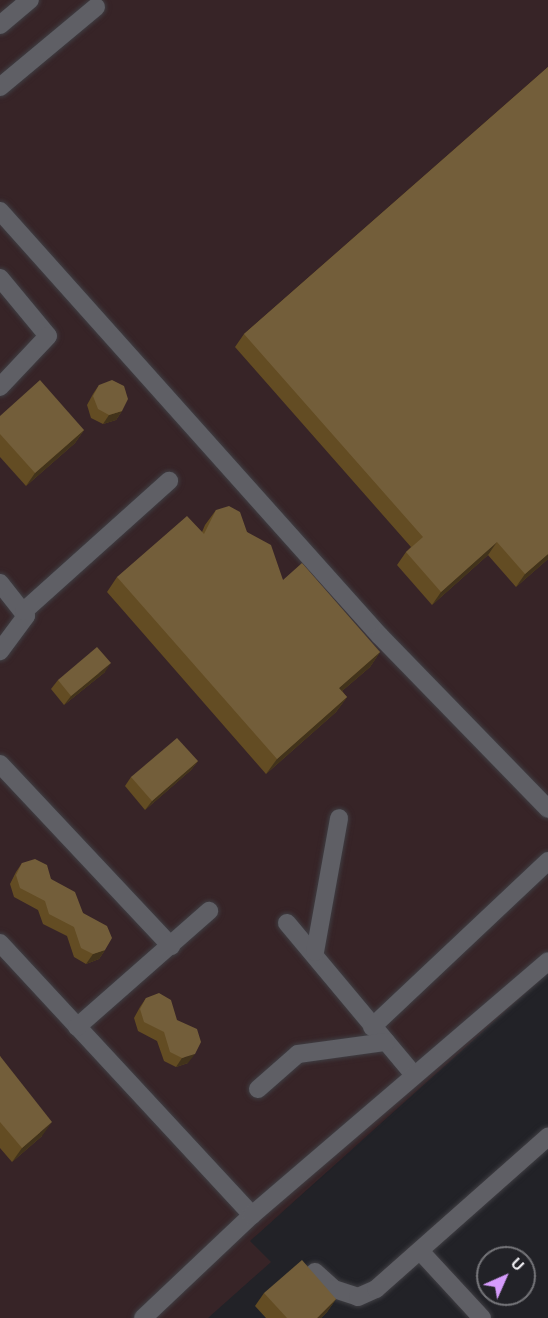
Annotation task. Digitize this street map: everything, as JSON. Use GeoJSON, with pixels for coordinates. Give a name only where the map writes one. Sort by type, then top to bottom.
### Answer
{"type":"FeatureCollection","features":[{"type":"Feature","properties":{"kind":"street"},"geometry":{"type":"LineString","coordinates":[[0,25],[30,0]]}},
{"type":"Feature","properties":{"kind":"street"},"geometry":{"type":"LineString","coordinates":[[0,87],[96,7]]}},
{"type":"Feature","properties":{"kind":"street"},"geometry":{"type":"LineString","coordinates":[[0,211],[380,636],[548,809]]}},
{"type":"Feature","properties":{"kind":"street"},"geometry":{"type":"LineString","coordinates":[[0,278],[48,336],[0,387]]}},
{"type":"Feature","properties":{"kind":"street"},"geometry":{"type":"LineString","coordinates":[[24,611],[169,481]]}},
{"type":"Feature","properties":{"kind":"street"},"geometry":{"type":"LineString","coordinates":[[0,583],[24,611],[24,625],[0,651]]}},
{"type":"Feature","properties":{"kind":"street"},"geometry":{"type":"LineString","coordinates":[[0,764],[171,946]]}},
{"type":"Feature","properties":{"kind":"street"},"geometry":{"type":"LineString","coordinates":[[315,952],[339,818]]}},
{"type":"Feature","properties":{"kind":"street"},"geometry":{"type":"LineString","coordinates":[[372,1027],[548,861]]}},
{"type":"Feature","properties":{"kind":"street"},"geometry":{"type":"LineString","coordinates":[[77,1026],[209,911]]}},
{"type":"Feature","properties":{"kind":"street"},"geometry":{"type":"LineString","coordinates":[[287,923],[315,952],[372,1027],[414,1075]]}},
{"type":"Feature","properties":{"kind":"street"},"geometry":{"type":"LineString","coordinates":[[0,943],[252,1215]]}},
{"type":"Feature","properties":{"kind":"street"},"geometry":{"type":"LineString","coordinates":[[143,1318],[252,1215],[548,960]]}},
{"type":"Feature","properties":{"kind":"street"},"geometry":{"type":"LineString","coordinates":[[258,1089],[298,1054],[386,1042]]}},
{"type":"Feature","properties":{"kind":"street"},"geometry":{"type":"LineString","coordinates":[[315,1272],[334,1289],[358,1297],[376,1289],[421,1252],[548,1137]]}},
{"type":"Feature","properties":{"kind":"street"},"geometry":{"type":"LineString","coordinates":[[421,1252],[482,1318]]}},
{"type":"Feature","properties":{"kind":"shaded area"},"geometry":{"type":"Polygon","coordinates":[[[0,0],[548,0],[548,973],[250,1241],[271,1262],[208,1318],[0,1318],[0,0]]]}},
{"type":"Feature","properties":{"kind":"building"},"geometry":{"type":"Polygon","coordinates":[[[548,67],[548,554],[525,574],[497,542],[441,592],[406,552],[423,537],[244,334],[548,67]]]}},
{"type":"Feature","properties":{"kind":"building"},"geometry":{"type":"Polygon","coordinates":[[[40,380],[84,430],[35,473],[0,434],[0,416],[40,380]]]}},
{"type":"Feature","properties":{"kind":"building"},"geometry":{"type":"Polygon","coordinates":[[[112,380],[124,386],[128,399],[122,411],[109,415],[98,409],[93,396],[99,385],[112,380]]]}},
{"type":"Feature","properties":{"kind":"building"},"geometry":{"type":"Polygon","coordinates":[[[229,506],[240,512],[247,532],[271,545],[283,580],[302,563],[380,652],[339,688],[347,697],[277,759],[117,577],[187,516],[204,534],[216,510],[229,506]]]}},
{"type":"Feature","properties":{"kind":"building"},"geometry":{"type":"Polygon","coordinates":[[[97,647],[111,663],[71,696],[58,680],[97,647]]]}},
{"type":"Feature","properties":{"kind":"building"},"geometry":{"type":"Polygon","coordinates":[[[177,738],[198,761],[152,801],[131,777],[177,738]]]}},
{"type":"Feature","properties":{"kind":"building"},"geometry":{"type":"Polygon","coordinates":[[[35,859],[47,865],[51,879],[75,892],[83,913],[107,926],[112,938],[105,950],[93,954],[81,948],[74,927],[49,914],[45,901],[20,888],[16,875],[22,863],[35,859]]]}},
{"type":"Feature","properties":{"kind":"building"},"geometry":{"type":"Polygon","coordinates":[[[159,993],[171,1000],[177,1020],[197,1029],[201,1042],[195,1054],[182,1058],[170,1052],[164,1032],[144,1022],[140,1009],[146,998],[159,993]]]}},
{"type":"Feature","properties":{"kind":"building"},"geometry":{"type":"Polygon","coordinates":[[[0,1056],[52,1122],[22,1148],[0,1122],[0,1056]]]}},
{"type":"Feature","properties":{"kind":"building"},"geometry":{"type":"Polygon","coordinates":[[[302,1260],[336,1299],[317,1318],[287,1318],[264,1293],[302,1260]]]}}]}
